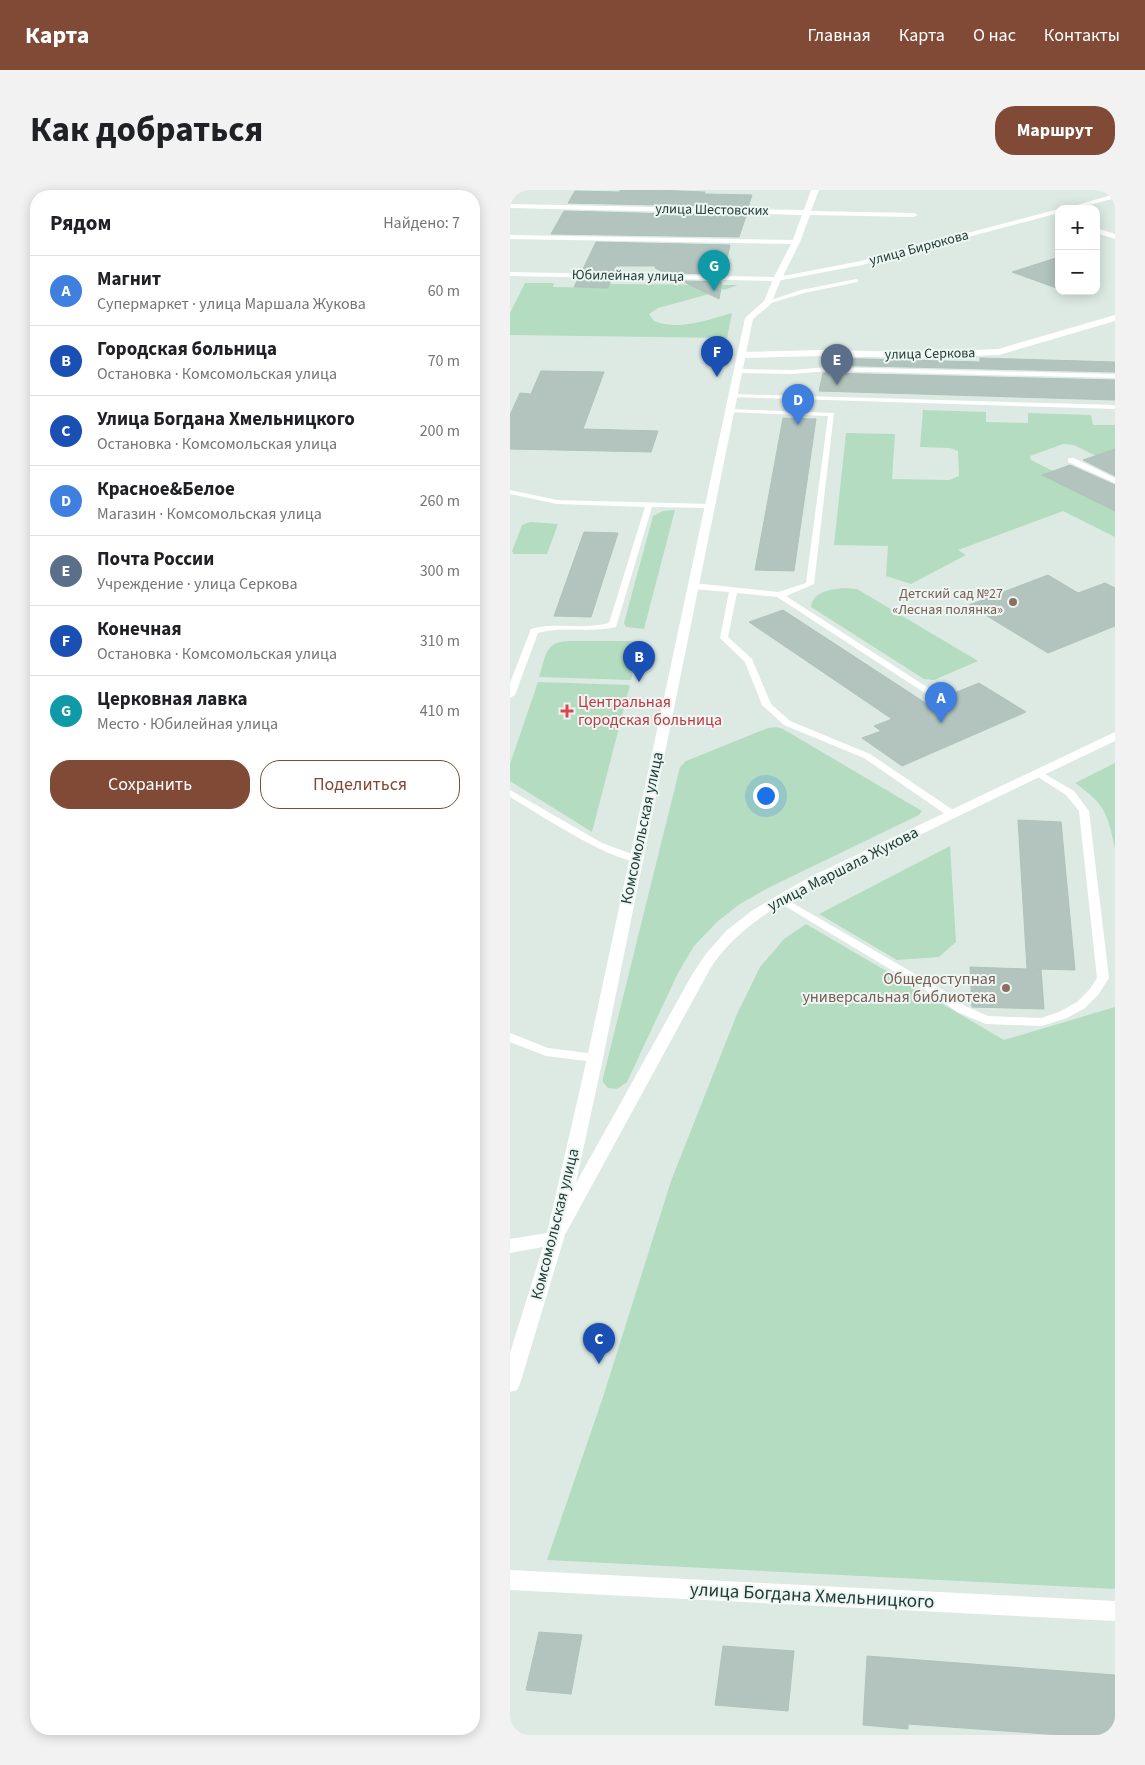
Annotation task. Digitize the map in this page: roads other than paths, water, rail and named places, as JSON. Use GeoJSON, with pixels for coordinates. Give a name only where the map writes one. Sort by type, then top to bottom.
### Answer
{"type":"FeatureCollection","features":[{"type":"Feature","properties":{"kind":"street","name":"Комсомольская улица"},"geometry":{"type":"LineString","coordinates":[[510,1384],[554,1238],[594,1058],[749,318],[768,302],[777,279],[796,242],[815,190]]}},
{"type":"Feature","properties":{"kind":"street"},"geometry":{"type":"LineString","coordinates":[[1081,205],[1115,196]]}},
{"type":"Feature","properties":{"kind":"street","name":"улица Шестовских"},"geometry":{"type":"LineString","coordinates":[[510,206],[914,215]]}},
{"type":"Feature","properties":{"kind":"street","name":"улица Бирюкова"},"geometry":{"type":"LineString","coordinates":[[777,279],[862,263],[1055,212]]}},
{"type":"Feature","properties":{"kind":"street"},"geometry":{"type":"LineString","coordinates":[[1048,214],[1055,216]]}},
{"type":"Feature","properties":{"kind":"street"},"geometry":{"type":"LineString","coordinates":[[1100,231],[1115,237]]}},
{"type":"Feature","properties":{"kind":"street","name":"Юбилейная улица"},"geometry":{"type":"LineString","coordinates":[[510,274],[777,279]]}},
{"type":"Feature","properties":{"kind":"street","name":"улица Серкова"},"geometry":{"type":"LineString","coordinates":[[741,355],[820,353],[921,355],[999,352],[1115,318]]}},
{"type":"Feature","properties":{"kind":"street","name":"улица Маршала Жукова"},"geometry":{"type":"LineString","coordinates":[[554,1238],[692,988],[711,957],[745,923],[815,880],[1115,736]]}},
{"type":"Feature","properties":{"kind":"street"},"geometry":{"type":"LineString","coordinates":[[510,1246],[554,1238]]}},
{"type":"Feature","properties":{"kind":"street","name":"улица Богдана Хмельницкого"},"geometry":{"type":"LineString","coordinates":[[510,1580],[1115,1611]]}},
{"type":"Feature","properties":{"kind":"lane"},"geometry":{"type":"LineString","coordinates":[[510,237],[796,242]]}},
{"type":"Feature","properties":{"kind":"lane"},"geometry":{"type":"LineString","coordinates":[[768,302],[803,291],[856,281]]}},
{"type":"Feature","properties":{"kind":"lane"},"geometry":{"type":"LineString","coordinates":[[738,371],[791,372],[829,369],[1115,376]]}},
{"type":"Feature","properties":{"kind":"lane"},"geometry":{"type":"LineString","coordinates":[[732,396],[1115,407]]}},
{"type":"Feature","properties":{"kind":"lane"},"geometry":{"type":"LineString","coordinates":[[729,411],[832,414],[810,584],[780,595]]}},
{"type":"Feature","properties":{"kind":"lane"},"geometry":{"type":"LineString","coordinates":[[1071,460],[1115,481]]}},
{"type":"Feature","properties":{"kind":"lane"},"geometry":{"type":"LineString","coordinates":[[510,492],[557,502],[710,506]]}},
{"type":"Feature","properties":{"kind":"lane"},"geometry":{"type":"LineString","coordinates":[[510,695],[534,631],[544,627],[602,629],[613,625],[649,505]]}},
{"type":"Feature","properties":{"kind":"lane"},"geometry":{"type":"LineString","coordinates":[[693,586],[780,595],[931,693]]}},
{"type":"Feature","properties":{"kind":"lane"},"geometry":{"type":"LineString","coordinates":[[734,589],[724,638],[748,661],[767,705],[787,722],[867,756],[952,814]]}},
{"type":"Feature","properties":{"kind":"lane"},"geometry":{"type":"LineString","coordinates":[[780,900],[942,995],[961,1009],[986,1020],[1042,1022],[1063,1015],[1081,1005],[1094,992],[1103,978],[1084,811],[1070,794],[1038,773]]}},
{"type":"Feature","properties":{"kind":"lane"},"geometry":{"type":"LineString","coordinates":[[510,793],[598,845],[636,859]]}},
{"type":"Feature","properties":{"kind":"lane"},"geometry":{"type":"LineString","coordinates":[[510,1037],[546,1052],[594,1058]]}},
{"type":"Feature","properties":{"kind":"place","name":"Церковная лавка"},"geometry":{"type":"Point","coordinates":[714,291]}},
{"type":"Feature","properties":{"kind":"place","name":"Конечная"},"geometry":{"type":"Point","coordinates":[717,377]}},
{"type":"Feature","properties":{"kind":"place","name":"Почта России"},"geometry":{"type":"Point","coordinates":[837,385]}},
{"type":"Feature","properties":{"kind":"place","name":"Красное&Белое"},"geometry":{"type":"Point","coordinates":[798,425]}},
{"type":"Feature","properties":{"kind":"place","name":"Детский сад №27 «Лесная полянка»"},"geometry":{"type":"Point","coordinates":[1013,602]}},
{"type":"Feature","properties":{"kind":"place","name":"Городская больница"},"geometry":{"type":"Point","coordinates":[639,682]}},
{"type":"Feature","properties":{"kind":"place","name":"Центральная городская больница"},"geometry":{"type":"Point","coordinates":[567,711]}},
{"type":"Feature","properties":{"kind":"place","name":"Магнит"},"geometry":{"type":"Point","coordinates":[941,723]}},
{"type":"Feature","properties":{"kind":"place","name":"Общедоступная универсальная библиотека"},"geometry":{"type":"Point","coordinates":[1006,988]}},
{"type":"Feature","properties":{"kind":"place","name":"Улица Богдана Хмельницкого"},"geometry":{"type":"Point","coordinates":[599,1364]}}]}
